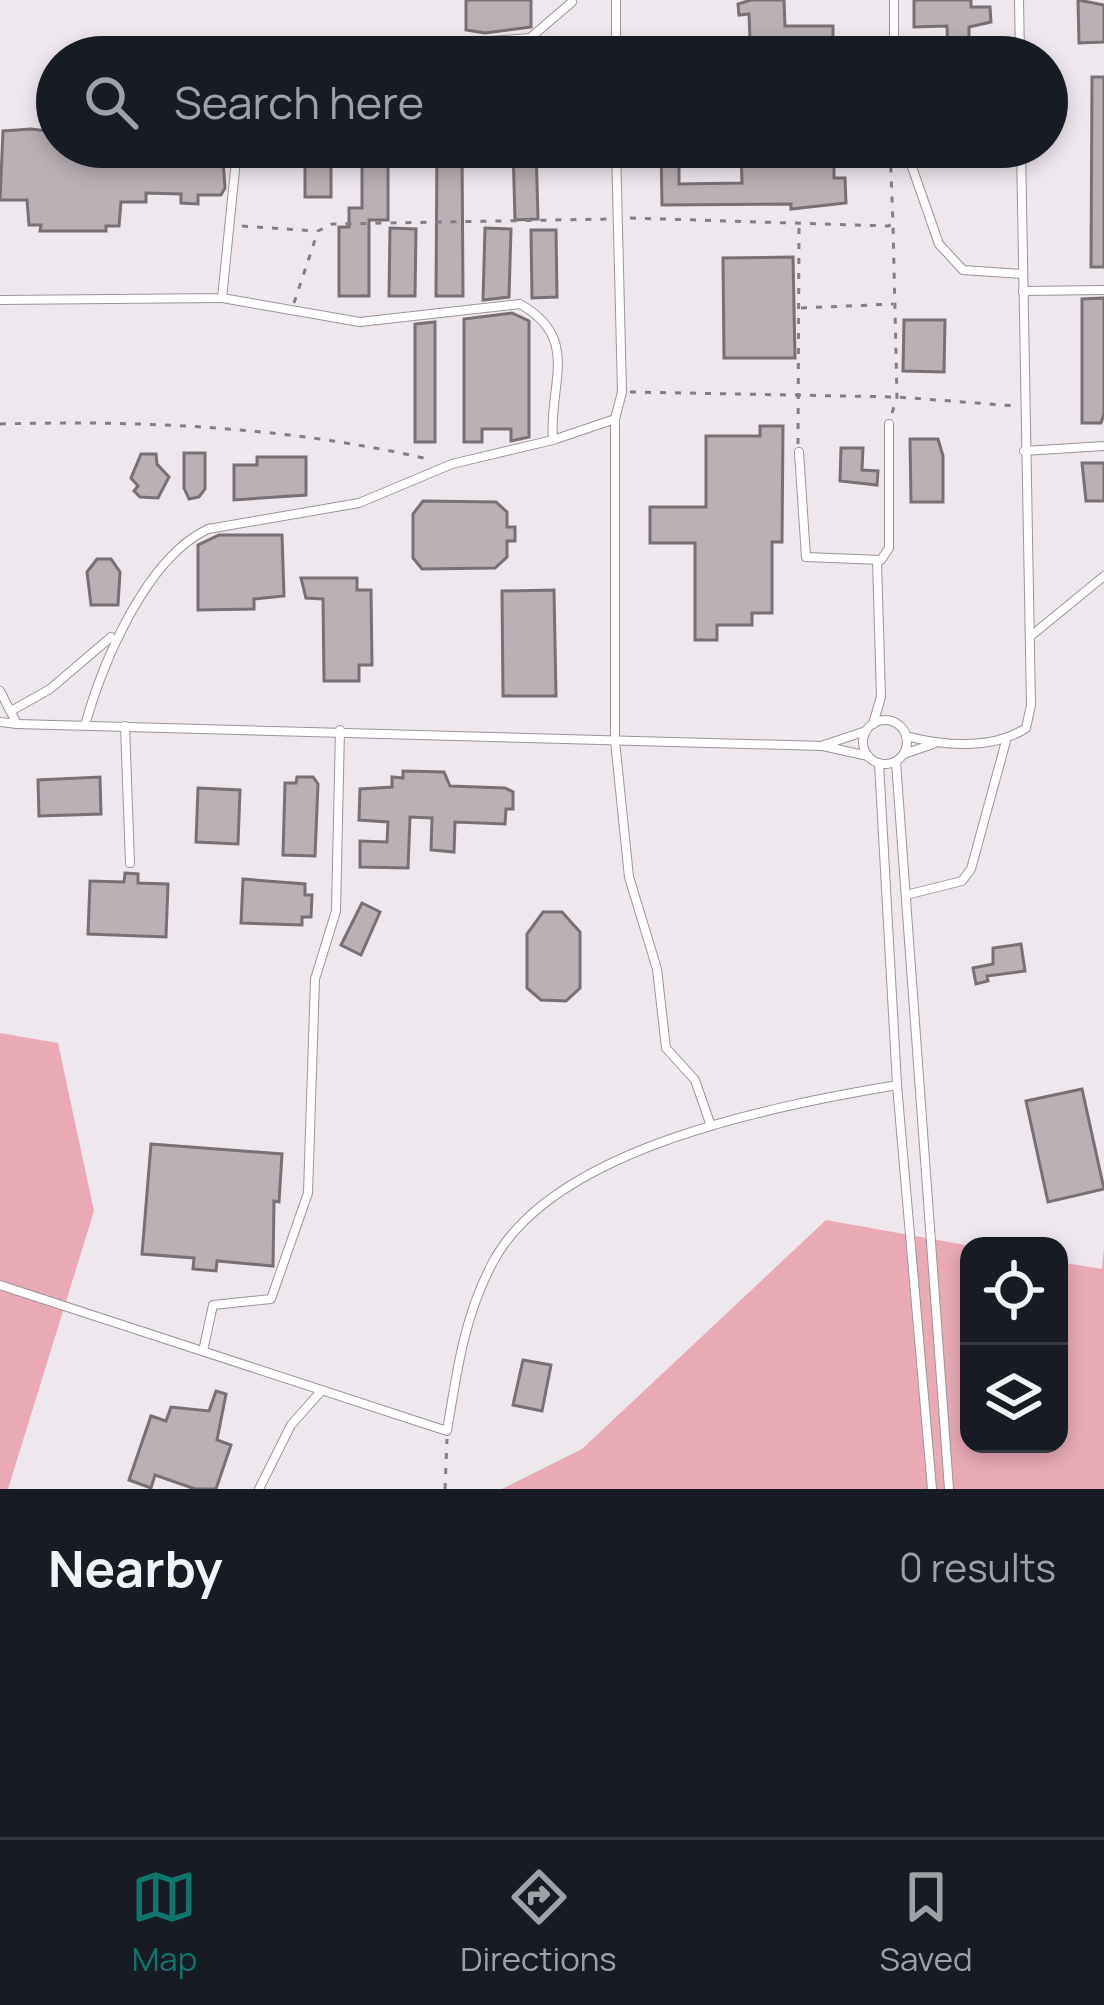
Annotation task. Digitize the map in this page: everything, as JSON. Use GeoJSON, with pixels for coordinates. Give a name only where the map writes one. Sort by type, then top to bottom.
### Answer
{"type":"FeatureCollection","features":[{"type":"Feature","properties":{"kind":"lane"},"geometry":{"type":"LineString","coordinates":[[616,0],[616,36]]}},
{"type":"Feature","properties":{"kind":"lane"},"geometry":{"type":"LineString","coordinates":[[894,0],[894,36]]}},
{"type":"Feature","properties":{"kind":"lane"},"geometry":{"type":"LineString","coordinates":[[1019,0],[1020,36]]}},
{"type":"Feature","properties":{"kind":"lane"},"geometry":{"type":"LineString","coordinates":[[532,36],[570,1]]}},
{"type":"Feature","properties":{"kind":"lane"},"geometry":{"type":"LineString","coordinates":[[616,168],[622,392],[616,419],[615,741],[629,877],[657,968],[666,1048],[694,1080],[711,1126]]}},
{"type":"Feature","properties":{"kind":"lane"},"geometry":{"type":"LineString","coordinates":[[912,168],[939,244],[963,271],[1023,274]]}},
{"type":"Feature","properties":{"kind":"lane"},"geometry":{"type":"LineString","coordinates":[[877,560],[881,697],[892,722],[906,736],[934,743],[1006,741],[1026,728],[1030,636],[1021,168]]}},
{"type":"Feature","properties":{"kind":"lane"},"geometry":{"type":"LineString","coordinates":[[222,298],[236,170]]}},
{"type":"Feature","properties":{"kind":"lane"},"geometry":{"type":"LineString","coordinates":[[1023,291],[1104,290]]}},
{"type":"Feature","properties":{"kind":"lane"},"geometry":{"type":"LineString","coordinates":[[0,300],[222,298],[360,322],[520,304],[536,313],[559,346],[562,361],[550,404],[553,440]]}},
{"type":"Feature","properties":{"kind":"lane"},"geometry":{"type":"LineString","coordinates":[[10,711],[50,689],[117,632],[187,539],[208,529],[359,503],[452,464],[616,419]]}},
{"type":"Feature","properties":{"kind":"lane"},"geometry":{"type":"LineString","coordinates":[[799,452],[806,557],[887,557],[889,424]]}},
{"type":"Feature","properties":{"kind":"lane"},"geometry":{"type":"LineString","coordinates":[[1024,451],[1104,446]]}},
{"type":"Feature","properties":{"kind":"lane"},"geometry":{"type":"LineString","coordinates":[[1030,636],[1104,576]]}},
{"type":"Feature","properties":{"kind":"lane"},"geometry":{"type":"LineString","coordinates":[[85,725],[117,632]]}},
{"type":"Feature","properties":{"kind":"lane"},"geometry":{"type":"LineString","coordinates":[[0,692],[17,724]]}},
{"type":"Feature","properties":{"kind":"lane"},"geometry":{"type":"LineString","coordinates":[[868,756],[869,728],[881,697]]}},
{"type":"Feature","properties":{"kind":"lane"},"geometry":{"type":"LineString","coordinates":[[0,722],[823,746],[868,756],[879,764]]}},
{"type":"Feature","properties":{"kind":"lane"},"geometry":{"type":"LineString","coordinates":[[823,746],[892,722]]}},
{"type":"Feature","properties":{"kind":"lane"},"geometry":{"type":"LineString","coordinates":[[125,726],[130,862]]}},
{"type":"Feature","properties":{"kind":"lane"},"geometry":{"type":"LineString","coordinates":[[203,1351],[213,1305],[272,1298],[308,1192],[315,979],[335,911],[340,730]]}},
{"type":"Feature","properties":{"kind":"lane"},"geometry":{"type":"LineString","coordinates":[[906,736],[900,758],[905,895],[949,1489]]}},
{"type":"Feature","properties":{"kind":"lane"},"geometry":{"type":"LineString","coordinates":[[905,895],[962,881],[971,869],[1006,741]]}},
{"type":"Feature","properties":{"kind":"lane"},"geometry":{"type":"LineString","coordinates":[[879,764],[934,743]]}},
{"type":"Feature","properties":{"kind":"lane"},"geometry":{"type":"LineString","coordinates":[[879,764],[897,1085],[932,1489]]}},
{"type":"Feature","properties":{"kind":"lane"},"geometry":{"type":"LineString","coordinates":[[0,1285],[447,1431],[463,1331],[495,1258],[569,1188],[676,1136],[790,1104],[897,1085]]}},
{"type":"Feature","properties":{"kind":"lane"},"geometry":{"type":"LineString","coordinates":[[259,1489],[291,1425],[322,1390]]}},
{"type":"Feature","properties":{"kind":"path"},"geometry":{"type":"LineString","coordinates":[[889,424],[897,397],[891,168]]}},
{"type":"Feature","properties":{"kind":"path"},"geometry":{"type":"LineString","coordinates":[[232,226],[318,231],[332,224],[550,224],[616,219],[893,224]]}},
{"type":"Feature","properties":{"kind":"path"},"geometry":{"type":"LineString","coordinates":[[799,224],[799,452]]}},
{"type":"Feature","properties":{"kind":"path"},"geometry":{"type":"LineString","coordinates":[[292,308],[318,231]]}},
{"type":"Feature","properties":{"kind":"path"},"geometry":{"type":"LineString","coordinates":[[798,308],[895,304]]}},
{"type":"Feature","properties":{"kind":"path"},"geometry":{"type":"LineString","coordinates":[[622,392],[897,397],[1024,406]]}},
{"type":"Feature","properties":{"kind":"path"},"geometry":{"type":"LineString","coordinates":[[0,424],[102,421],[353,441],[452,464]]}},
{"type":"Feature","properties":{"kind":"path"},"geometry":{"type":"LineString","coordinates":[[445,1489],[447,1431]]}},
{"type":"Feature","properties":{"kind":"shaded area"},"geometry":{"type":"Polygon","coordinates":[[[0,1033],[58,1043],[94,1211],[8,1489],[0,1489],[0,1033]]]}},
{"type":"Feature","properties":{"kind":"shaded area"},"geometry":{"type":"Polygon","coordinates":[[[826,1220],[960,1244],[960,1453],[1068,1453],[1068,1263],[1102,1269],[1104,1246],[1104,1489],[502,1489],[582,1449],[826,1220]]]}},
{"type":"Feature","properties":{"kind":"building"},"geometry":{"type":"Polygon","coordinates":[[[466,0],[531,0],[531,27],[485,33],[466,30],[466,0]]]}},
{"type":"Feature","properties":{"kind":"building"},"geometry":{"type":"Polygon","coordinates":[[[784,0],[785,26],[833,26],[833,36],[750,36],[749,14],[739,15],[738,4],[784,0]]]}},
{"type":"Feature","properties":{"kind":"building"},"geometry":{"type":"Polygon","coordinates":[[[914,0],[971,0],[971,7],[990,7],[991,22],[969,27],[969,36],[947,36],[947,26],[914,27],[914,0]]]}},
{"type":"Feature","properties":{"kind":"building"},"geometry":{"type":"Polygon","coordinates":[[[1078,0],[1104,5],[1104,42],[1079,43],[1078,0]]]}},
{"type":"Feature","properties":{"kind":"building"},"geometry":{"type":"Polygon","coordinates":[[[1092,77],[1104,77],[1104,267],[1091,267],[1092,77]]]}},
{"type":"Feature","properties":{"kind":"building"},"geometry":{"type":"Polygon","coordinates":[[[36,130],[36,168],[224,168],[225,188],[221,195],[198,195],[198,204],[181,203],[181,194],[146,193],[146,202],[121,202],[119,226],[106,226],[106,231],[40,231],[41,225],[29,225],[27,200],[0,200],[3,131],[36,130]]]}},
{"type":"Feature","properties":{"kind":"building"},"geometry":{"type":"Polygon","coordinates":[[[305,168],[331,168],[331,197],[305,197],[305,168]]]}},
{"type":"Feature","properties":{"kind":"building"},"geometry":{"type":"Polygon","coordinates":[[[362,168],[388,168],[388,220],[369,220],[369,296],[339,296],[339,227],[349,227],[349,208],[362,208],[362,168]]]}},
{"type":"Feature","properties":{"kind":"building"},"geometry":{"type":"Polygon","coordinates":[[[437,168],[462,168],[463,296],[436,296],[437,168]]]}},
{"type":"Feature","properties":{"kind":"building"},"geometry":{"type":"Polygon","coordinates":[[[514,168],[537,168],[538,219],[515,220],[514,168]]]}},
{"type":"Feature","properties":{"kind":"building"},"geometry":{"type":"Polygon","coordinates":[[[661,168],[679,168],[679,184],[742,183],[742,168],[834,168],[834,178],[845,178],[846,203],[791,209],[791,204],[662,205],[661,168]]]}},
{"type":"Feature","properties":{"kind":"building"},"geometry":{"type":"Polygon","coordinates":[[[390,228],[416,229],[415,296],[389,296],[390,228]]]}},
{"type":"Feature","properties":{"kind":"building"},"geometry":{"type":"Polygon","coordinates":[[[485,228],[511,229],[509,297],[483,300],[485,228]]]}},
{"type":"Feature","properties":{"kind":"building"},"geometry":{"type":"Polygon","coordinates":[[[531,230],[556,230],[557,297],[532,298],[531,230]]]}},
{"type":"Feature","properties":{"kind":"building"},"geometry":{"type":"Polygon","coordinates":[[[793,257],[795,358],[724,358],[723,258],[793,257]]]}},
{"type":"Feature","properties":{"kind":"building"},"geometry":{"type":"Polygon","coordinates":[[[1104,298],[1104,414],[1101,423],[1082,423],[1082,299],[1104,298]]]}},
{"type":"Feature","properties":{"kind":"building"},"geometry":{"type":"Polygon","coordinates":[[[512,313],[529,321],[529,437],[511,441],[511,429],[482,429],[482,442],[464,442],[464,319],[512,313]]]}},
{"type":"Feature","properties":{"kind":"building"},"geometry":{"type":"Polygon","coordinates":[[[904,320],[945,320],[944,372],[903,371],[904,320]]]}},
{"type":"Feature","properties":{"kind":"building"},"geometry":{"type":"Polygon","coordinates":[[[435,322],[435,442],[415,442],[415,324],[435,322]]]}},
{"type":"Feature","properties":{"kind":"building"},"geometry":{"type":"Polygon","coordinates":[[[760,426],[783,426],[782,542],[772,542],[772,613],[752,613],[752,625],[717,625],[717,640],[695,640],[695,543],[650,543],[650,507],[706,507],[706,436],[760,436],[760,426]]]}},
{"type":"Feature","properties":{"kind":"building"},"geometry":{"type":"Polygon","coordinates":[[[910,439],[938,439],[943,456],[943,502],[911,502],[910,439]]]}},
{"type":"Feature","properties":{"kind":"building"},"geometry":{"type":"Polygon","coordinates":[[[841,448],[863,448],[862,470],[878,471],[877,485],[840,481],[841,448]]]}},
{"type":"Feature","properties":{"kind":"building"},"geometry":{"type":"Polygon","coordinates":[[[184,453],[205,453],[205,489],[199,497],[189,499],[184,488],[184,453]]]}},
{"type":"Feature","properties":{"kind":"building"},"geometry":{"type":"Polygon","coordinates":[[[141,454],[156,454],[157,464],[169,477],[158,498],[140,497],[134,491],[138,486],[131,478],[141,454]]]}},
{"type":"Feature","properties":{"kind":"building"},"geometry":{"type":"Polygon","coordinates":[[[257,457],[306,457],[306,495],[234,500],[234,465],[257,465],[257,457]]]}},
{"type":"Feature","properties":{"kind":"building"},"geometry":{"type":"Polygon","coordinates":[[[1082,463],[1104,463],[1104,501],[1086,501],[1082,463]]]}},
{"type":"Feature","properties":{"kind":"building"},"geometry":{"type":"Polygon","coordinates":[[[423,501],[496,502],[507,512],[507,527],[515,527],[515,541],[507,541],[507,557],[495,568],[422,569],[413,558],[413,514],[423,501]]]}},
{"type":"Feature","properties":{"kind":"building"},"geometry":{"type":"Polygon","coordinates":[[[219,535],[282,535],[284,596],[254,599],[254,609],[198,610],[198,545],[219,535]]]}},
{"type":"Feature","properties":{"kind":"building"},"geometry":{"type":"Polygon","coordinates":[[[97,559],[111,559],[120,572],[118,605],[91,605],[87,572],[97,559]]]}},
{"type":"Feature","properties":{"kind":"building"},"geometry":{"type":"Polygon","coordinates":[[[301,578],[357,578],[357,590],[371,590],[372,665],[359,665],[359,681],[324,681],[323,599],[306,598],[301,578]]]}},
{"type":"Feature","properties":{"kind":"building"},"geometry":{"type":"Polygon","coordinates":[[[554,590],[556,696],[503,696],[502,591],[554,590]]]}},
{"type":"Feature","properties":{"kind":"building"},"geometry":{"type":"Polygon","coordinates":[[[403,771],[444,772],[450,786],[505,788],[513,792],[513,809],[506,809],[505,824],[455,822],[454,852],[431,850],[432,818],[410,817],[408,868],[360,867],[360,841],[387,842],[388,822],[359,820],[360,789],[392,787],[392,777],[403,778],[403,771]]]}},
{"type":"Feature","properties":{"kind":"building"},"geometry":{"type":"Polygon","coordinates":[[[100,777],[101,814],[39,816],[38,780],[100,777]]]}},
{"type":"Feature","properties":{"kind":"building"},"geometry":{"type":"Polygon","coordinates":[[[297,777],[313,777],[318,784],[315,856],[283,855],[285,783],[296,783],[297,777]]]}},
{"type":"Feature","properties":{"kind":"building"},"geometry":{"type":"Polygon","coordinates":[[[198,788],[240,790],[238,844],[196,842],[198,788]]]}},
{"type":"Feature","properties":{"kind":"building"},"geometry":{"type":"Polygon","coordinates":[[[125,873],[138,874],[138,883],[168,884],[166,937],[88,934],[90,881],[124,882],[125,873]]]}},
{"type":"Feature","properties":{"kind":"building"},"geometry":{"type":"Polygon","coordinates":[[[243,879],[305,884],[305,895],[312,895],[311,917],[302,917],[302,925],[241,923],[243,879]]]}},
{"type":"Feature","properties":{"kind":"building"},"geometry":{"type":"Polygon","coordinates":[[[362,903],[380,912],[361,955],[341,945],[362,903]]]}},
{"type":"Feature","properties":{"kind":"building"},"geometry":{"type":"Polygon","coordinates":[[[543,912],[562,912],[580,932],[580,988],[566,1001],[541,1000],[527,988],[527,934],[543,912]]]}},
{"type":"Feature","properties":{"kind":"building"},"geometry":{"type":"Polygon","coordinates":[[[1021,944],[1025,971],[987,976],[988,981],[976,984],[973,968],[993,964],[993,948],[1021,944]]]}},
{"type":"Feature","properties":{"kind":"building"},"geometry":{"type":"Polygon","coordinates":[[[1082,1089],[1104,1189],[1048,1202],[1026,1101],[1082,1089]]]}},
{"type":"Feature","properties":{"kind":"building"},"geometry":{"type":"Polygon","coordinates":[[[151,1144],[282,1154],[279,1202],[274,1201],[273,1266],[217,1261],[216,1271],[193,1269],[194,1258],[142,1254],[151,1144]]]}},
{"type":"Feature","properties":{"kind":"building"},"geometry":{"type":"Polygon","coordinates":[[[523,1360],[551,1365],[542,1411],[513,1405],[523,1360]]]}},
{"type":"Feature","properties":{"kind":"building"},"geometry":{"type":"Polygon","coordinates":[[[216,1391],[226,1394],[217,1440],[231,1445],[216,1489],[195,1489],[155,1475],[151,1488],[129,1480],[151,1416],[166,1421],[171,1407],[209,1411],[216,1391]]]}}]}
